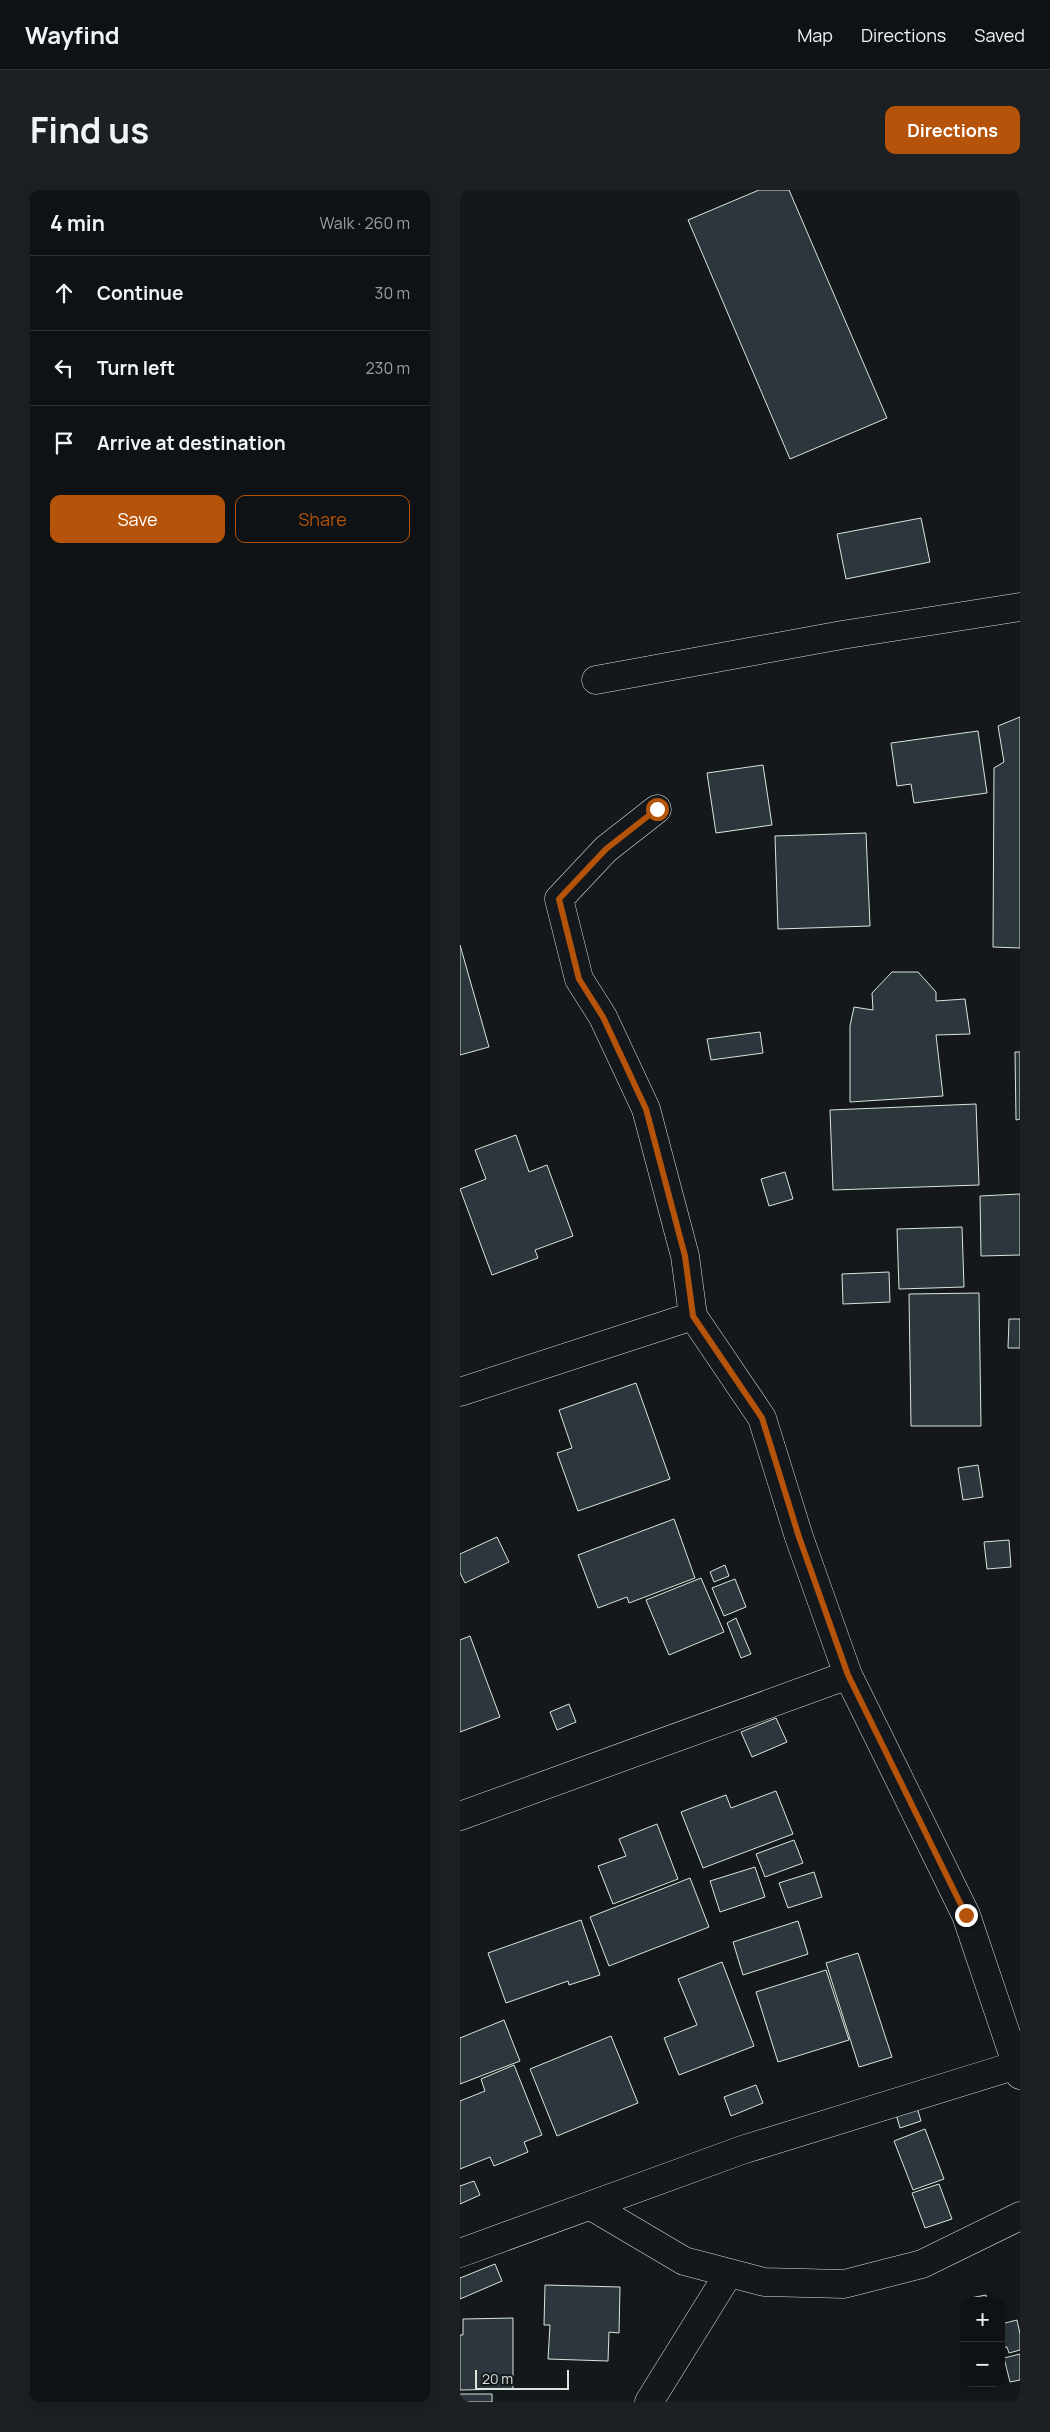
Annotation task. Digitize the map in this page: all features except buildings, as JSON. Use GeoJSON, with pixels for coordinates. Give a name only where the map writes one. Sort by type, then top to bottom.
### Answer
{"type":"FeatureCollection","features":[{"type":"Feature","properties":{"kind":"street"},"geometry":{"type":"LineString","coordinates":[[596,680],[842,635],[1020,607]]}},
{"type":"Feature","properties":{"kind":"street"},"geometry":{"type":"LineString","coordinates":[[460,2254],[742,2150],[1018,2070],[966,1915],[848,1675],[799,1537],[762,1418],[693,1316],[685,1256],[646,1109],[603,1017],[579,979],[559,899],[606,849],[657,809]]}},
{"type":"Feature","properties":{"kind":"street"},"geometry":{"type":"LineString","coordinates":[[460,1392],[693,1316]]}},
{"type":"Feature","properties":{"kind":"street"},"geometry":{"type":"LineString","coordinates":[[460,1816],[848,1675]]}},
{"type":"Feature","properties":{"kind":"street"},"geometry":{"type":"LineString","coordinates":[[591,2206],[684,2261],[764,2282],[844,2284],[922,2264],[1020,2216]]}},
{"type":"Feature","properties":{"kind":"street"},"geometry":{"type":"LineString","coordinates":[[650,2402],[729,2273]]}},
{"type":"Feature","properties":{"kind":"route"},"geometry":{"type":"LineString","coordinates":[[657,809],[606,849],[559,899],[579,979],[603,1017],[646,1109],[685,1256],[693,1316],[762,1418],[799,1537],[848,1675],[966,1915]]}}]}
